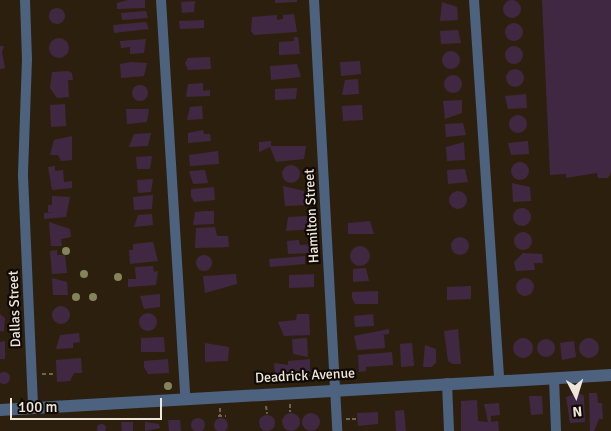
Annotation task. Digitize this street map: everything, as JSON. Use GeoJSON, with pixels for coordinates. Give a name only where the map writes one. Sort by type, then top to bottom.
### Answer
{"type":"FeatureCollection","features":[{"type":"Feature","properties":{"kind":"street","name":"Dallas Street"},"geometry":{"type":"LineString","coordinates":[[25,0],[27,59],[23,176],[33,408]]}},
{"type":"Feature","properties":{"kind":"street"},"geometry":{"type":"LineString","coordinates":[[161,0],[185,398]]}},
{"type":"Feature","properties":{"kind":"street","name":"Hamilton Street"},"geometry":{"type":"LineString","coordinates":[[314,0],[337,431]]}},
{"type":"Feature","properties":{"kind":"street"},"geometry":{"type":"LineString","coordinates":[[474,0],[499,381]]}},
{"type":"Feature","properties":{"kind":"street","name":"Deadrick Avenue"},"geometry":{"type":"LineString","coordinates":[[0,410],[334,389],[611,375]]}},
{"type":"Feature","properties":{"kind":"street"},"geometry":{"type":"LineString","coordinates":[[554,378],[556,431]]}},
{"type":"Feature","properties":{"kind":"street"},"geometry":{"type":"LineString","coordinates":[[447,383],[450,431]]}},
{"type":"Feature","properties":{"kind":"path"},"geometry":{"type":"LineString","coordinates":[[42,374],[53,374]]}},
{"type":"Feature","properties":{"kind":"path"},"geometry":{"type":"LineString","coordinates":[[289,402],[290,412]]}},
{"type":"Feature","properties":{"kind":"path"},"geometry":{"type":"LineString","coordinates":[[266,403],[267,414]]}},
{"type":"Feature","properties":{"kind":"path"},"geometry":{"type":"LineString","coordinates":[[220,406],[219,416],[226,416]]}},
{"type":"Feature","properties":{"kind":"path"},"geometry":{"type":"LineString","coordinates":[[344,419],[356,419]]}},
{"type":"Feature","properties":{"kind":"building"},"geometry":{"type":"Polygon","coordinates":[[[128,0],[145,0],[145,8],[117,9],[117,3],[128,0]]]}},
{"type":"Feature","properties":{"kind":"building"},"geometry":{"type":"Polygon","coordinates":[[[275,0],[297,0],[297,2],[275,3],[275,0]]]}},
{"type":"Feature","properties":{"kind":"building"},"geometry":{"type":"Polygon","coordinates":[[[508,0],[516,0],[521,5],[519,16],[508,18],[503,13],[503,5],[508,0]]]}},
{"type":"Feature","properties":{"kind":"building"},"geometry":{"type":"Polygon","coordinates":[[[542,0],[611,0],[611,172],[608,178],[598,178],[597,173],[566,178],[566,174],[550,175],[542,0]]]}},
{"type":"Feature","properties":{"kind":"building"},"geometry":{"type":"Polygon","coordinates":[[[195,1],[194,12],[182,13],[181,2],[195,1]]]}},
{"type":"Feature","properties":{"kind":"building"},"geometry":{"type":"Polygon","coordinates":[[[442,2],[457,7],[458,20],[440,21],[442,2]]]}},
{"type":"Feature","properties":{"kind":"building"},"geometry":{"type":"Polygon","coordinates":[[[57,8],[63,10],[65,16],[63,22],[57,24],[51,22],[49,16],[51,10],[57,8]]]}},
{"type":"Feature","properties":{"kind":"building"},"geometry":{"type":"Polygon","coordinates":[[[146,11],[148,18],[122,20],[121,13],[146,11]]]}},
{"type":"Feature","properties":{"kind":"building"},"geometry":{"type":"Polygon","coordinates":[[[294,14],[297,32],[254,35],[251,31],[252,17],[277,15],[277,20],[283,19],[283,15],[294,14]]]}},
{"type":"Feature","properties":{"kind":"building"},"geometry":{"type":"Polygon","coordinates":[[[204,20],[204,28],[180,29],[179,21],[204,20]]]}},
{"type":"Feature","properties":{"kind":"building"},"geometry":{"type":"Polygon","coordinates":[[[146,22],[149,29],[114,33],[113,25],[146,22]]]}},
{"type":"Feature","properties":{"kind":"building"},"geometry":{"type":"Polygon","coordinates":[[[514,23],[520,26],[523,32],[520,38],[514,41],[508,38],[505,32],[508,26],[514,23]]]}},
{"type":"Feature","properties":{"kind":"building"},"geometry":{"type":"Polygon","coordinates":[[[458,30],[461,43],[441,44],[440,31],[458,30]]]}},
{"type":"Feature","properties":{"kind":"building"},"geometry":{"type":"Polygon","coordinates":[[[294,37],[298,37],[300,54],[279,55],[279,42],[294,41],[294,37]]]}},
{"type":"Feature","properties":{"kind":"building"},"geometry":{"type":"Polygon","coordinates":[[[59,38],[66,41],[69,48],[66,55],[59,58],[52,55],[49,48],[52,41],[59,38]]]}},
{"type":"Feature","properties":{"kind":"building"},"geometry":{"type":"Polygon","coordinates":[[[146,39],[144,53],[130,54],[130,47],[121,48],[120,41],[146,39]]]}},
{"type":"Feature","properties":{"kind":"building"},"geometry":{"type":"Polygon","coordinates":[[[0,46],[4,46],[2,52],[5,68],[0,69],[0,46]]]}},
{"type":"Feature","properties":{"kind":"building"},"geometry":{"type":"Polygon","coordinates":[[[510,46],[518,46],[523,51],[521,62],[510,64],[505,59],[505,51],[510,46]]]}},
{"type":"Feature","properties":{"kind":"building"},"geometry":{"type":"Polygon","coordinates":[[[451,51],[457,54],[460,60],[457,66],[451,69],[445,66],[442,60],[445,54],[451,51]]]}},
{"type":"Feature","properties":{"kind":"building"},"geometry":{"type":"Polygon","coordinates":[[[210,57],[211,69],[188,70],[185,63],[188,58],[210,57]]]}},
{"type":"Feature","properties":{"kind":"building"},"geometry":{"type":"Polygon","coordinates":[[[360,61],[361,74],[341,76],[340,62],[360,61]]]}},
{"type":"Feature","properties":{"kind":"building"},"geometry":{"type":"Polygon","coordinates":[[[131,62],[147,63],[144,76],[121,78],[120,64],[131,62]]]}},
{"type":"Feature","properties":{"kind":"building"},"geometry":{"type":"Polygon","coordinates":[[[297,64],[301,77],[271,80],[270,66],[297,64]]]}},
{"type":"Feature","properties":{"kind":"building"},"geometry":{"type":"Polygon","coordinates":[[[515,69],[521,72],[524,78],[521,84],[515,87],[509,84],[506,78],[509,72],[515,69]]]}},
{"type":"Feature","properties":{"kind":"building"},"geometry":{"type":"Polygon","coordinates":[[[68,71],[72,73],[73,80],[68,80],[69,97],[57,98],[50,88],[52,72],[68,71]]]}},
{"type":"Feature","properties":{"kind":"building"},"geometry":{"type":"Polygon","coordinates":[[[449,75],[457,75],[462,80],[460,91],[449,93],[444,88],[444,80],[449,75]]]}},
{"type":"Feature","properties":{"kind":"building"},"geometry":{"type":"Polygon","coordinates":[[[358,79],[359,94],[342,95],[345,80],[358,79]]]}},
{"type":"Feature","properties":{"kind":"building"},"geometry":{"type":"Polygon","coordinates":[[[203,83],[203,91],[210,90],[210,96],[186,97],[188,84],[203,83]]]}},
{"type":"Feature","properties":{"kind":"building"},"geometry":{"type":"Polygon","coordinates":[[[140,85],[146,87],[148,93],[146,99],[140,101],[134,99],[132,93],[134,87],[140,85]]]}},
{"type":"Feature","properties":{"kind":"building"},"geometry":{"type":"Polygon","coordinates":[[[297,88],[296,99],[275,100],[275,89],[297,88]]]}},
{"type":"Feature","properties":{"kind":"building"},"geometry":{"type":"Polygon","coordinates":[[[526,94],[527,108],[508,109],[505,96],[526,94]]]}},
{"type":"Feature","properties":{"kind":"building"},"geometry":{"type":"Polygon","coordinates":[[[462,100],[462,113],[445,119],[443,101],[462,100]]]}},
{"type":"Feature","properties":{"kind":"building"},"geometry":{"type":"Polygon","coordinates":[[[65,104],[66,126],[51,127],[50,105],[65,104]]]}},
{"type":"Feature","properties":{"kind":"building"},"geometry":{"type":"Polygon","coordinates":[[[362,105],[363,120],[343,121],[342,106],[362,105]]]}},
{"type":"Feature","properties":{"kind":"building"},"geometry":{"type":"Polygon","coordinates":[[[202,106],[203,119],[187,120],[190,107],[202,106]]]}},
{"type":"Feature","properties":{"kind":"building"},"geometry":{"type":"Polygon","coordinates":[[[126,109],[149,109],[147,122],[127,124],[126,109]]]}},
{"type":"Feature","properties":{"kind":"building"},"geometry":{"type":"Polygon","coordinates":[[[514,115],[522,115],[527,120],[525,131],[514,133],[509,128],[509,120],[514,115]]]}},
{"type":"Feature","properties":{"kind":"building"},"geometry":{"type":"Polygon","coordinates":[[[463,123],[466,135],[446,137],[445,124],[463,123]]]}},
{"type":"Feature","properties":{"kind":"building"},"geometry":{"type":"Polygon","coordinates":[[[203,130],[204,134],[210,134],[211,141],[188,143],[188,133],[203,130]]]}},
{"type":"Feature","properties":{"kind":"building"},"geometry":{"type":"Polygon","coordinates":[[[151,133],[148,146],[129,147],[134,134],[151,133]]]}},
{"type":"Feature","properties":{"kind":"building"},"geometry":{"type":"Polygon","coordinates":[[[72,136],[72,160],[61,161],[58,155],[50,155],[54,140],[72,136]]]}},
{"type":"Feature","properties":{"kind":"building"},"geometry":{"type":"Polygon","coordinates":[[[271,141],[271,146],[306,146],[304,159],[276,162],[270,147],[259,152],[259,142],[271,141]]]}},
{"type":"Feature","properties":{"kind":"building"},"geometry":{"type":"Polygon","coordinates":[[[528,141],[529,154],[511,155],[508,143],[528,141]]]}},
{"type":"Feature","properties":{"kind":"building"},"geometry":{"type":"Polygon","coordinates":[[[464,142],[465,160],[447,161],[446,147],[464,142]]]}},
{"type":"Feature","properties":{"kind":"building"},"geometry":{"type":"Polygon","coordinates":[[[218,151],[219,164],[190,166],[189,155],[218,151]]]}},
{"type":"Feature","properties":{"kind":"building"},"geometry":{"type":"Polygon","coordinates":[[[152,156],[150,169],[137,169],[136,157],[152,156]]]}},
{"type":"Feature","properties":{"kind":"building"},"geometry":{"type":"Polygon","coordinates":[[[520,162],[526,165],[529,171],[526,177],[520,180],[514,177],[511,171],[514,165],[520,162]]]}},
{"type":"Feature","properties":{"kind":"building"},"geometry":{"type":"Polygon","coordinates":[[[291,165],[297,168],[300,174],[297,180],[291,183],[285,180],[282,174],[285,168],[291,165]]]}},
{"type":"Feature","properties":{"kind":"building"},"geometry":{"type":"Polygon","coordinates":[[[55,166],[55,171],[63,170],[64,182],[72,181],[72,188],[52,190],[48,167],[55,166]]]}},
{"type":"Feature","properties":{"kind":"building"},"geometry":{"type":"Polygon","coordinates":[[[465,169],[468,182],[448,184],[447,170],[465,169]]]}},
{"type":"Feature","properties":{"kind":"building"},"geometry":{"type":"Polygon","coordinates":[[[205,170],[208,183],[193,184],[189,171],[205,170]]]}},
{"type":"Feature","properties":{"kind":"building"},"geometry":{"type":"Polygon","coordinates":[[[153,179],[151,192],[138,193],[137,180],[153,179]]]}},
{"type":"Feature","properties":{"kind":"building"},"geometry":{"type":"Polygon","coordinates":[[[512,183],[530,187],[531,201],[513,202],[512,183]]]}},
{"type":"Feature","properties":{"kind":"building"},"geometry":{"type":"Polygon","coordinates":[[[283,186],[304,191],[307,205],[285,206],[283,186]]]}},
{"type":"Feature","properties":{"kind":"building"},"geometry":{"type":"Polygon","coordinates":[[[214,187],[215,200],[194,202],[191,196],[191,189],[214,187]]]}},
{"type":"Feature","properties":{"kind":"building"},"geometry":{"type":"Polygon","coordinates":[[[458,191],[464,194],[467,200],[464,206],[458,209],[452,206],[449,200],[452,194],[458,191]]]}},
{"type":"Feature","properties":{"kind":"building"},"geometry":{"type":"Polygon","coordinates":[[[153,195],[152,209],[134,210],[133,197],[153,195]]]}},
{"type":"Feature","properties":{"kind":"building"},"geometry":{"type":"Polygon","coordinates":[[[52,196],[70,197],[66,217],[44,219],[44,213],[53,212],[48,212],[48,205],[52,205],[52,196]]]}},
{"type":"Feature","properties":{"kind":"building"},"geometry":{"type":"Polygon","coordinates":[[[522,208],[528,211],[531,217],[528,223],[522,226],[516,223],[513,217],[516,211],[522,208]]]}},
{"type":"Feature","properties":{"kind":"building"},"geometry":{"type":"Polygon","coordinates":[[[214,211],[214,224],[193,225],[195,212],[214,211]]]}},
{"type":"Feature","properties":{"kind":"building"},"geometry":{"type":"Polygon","coordinates":[[[152,214],[153,225],[134,227],[138,215],[152,214]]]}},
{"type":"Feature","properties":{"kind":"building"},"geometry":{"type":"Polygon","coordinates":[[[308,216],[311,229],[286,231],[288,217],[308,216]]]}},
{"type":"Feature","properties":{"kind":"building"},"geometry":{"type":"Polygon","coordinates":[[[370,221],[374,234],[348,234],[348,223],[370,221]]]}},
{"type":"Feature","properties":{"kind":"building"},"geometry":{"type":"Polygon","coordinates":[[[49,222],[70,229],[71,237],[61,239],[62,246],[51,246],[49,222]]]}},
{"type":"Feature","properties":{"kind":"building"},"geometry":{"type":"Polygon","coordinates":[[[215,227],[217,236],[228,236],[229,247],[195,248],[196,228],[215,227]]]}},
{"type":"Feature","properties":{"kind":"building"},"geometry":{"type":"Polygon","coordinates":[[[523,232],[529,235],[532,241],[529,247],[523,250],[517,247],[514,241],[517,235],[523,232]]]}},
{"type":"Feature","properties":{"kind":"building"},"geometry":{"type":"Polygon","coordinates":[[[456,237],[464,237],[469,242],[467,253],[456,255],[451,250],[451,242],[456,237]]]}},
{"type":"Feature","properties":{"kind":"building"},"geometry":{"type":"Polygon","coordinates":[[[299,240],[300,245],[312,244],[312,253],[288,254],[287,241],[299,240]]]}},
{"type":"Feature","properties":{"kind":"building"},"geometry":{"type":"Polygon","coordinates":[[[153,242],[158,261],[130,264],[129,250],[133,250],[133,244],[153,242]]]}},
{"type":"Feature","properties":{"kind":"building"},"geometry":{"type":"Polygon","coordinates":[[[360,246],[367,249],[370,256],[367,263],[360,266],[353,263],[350,256],[353,249],[360,246]]]}},
{"type":"Feature","properties":{"kind":"building"},"geometry":{"type":"Polygon","coordinates":[[[57,250],[57,255],[65,255],[67,273],[52,274],[50,251],[57,250]]]}},
{"type":"Feature","properties":{"kind":"building"},"geometry":{"type":"Polygon","coordinates":[[[523,253],[542,254],[543,263],[534,263],[535,270],[516,271],[514,262],[523,253]]]}},
{"type":"Feature","properties":{"kind":"building"},"geometry":{"type":"Polygon","coordinates":[[[204,255],[212,263],[204,271],[196,263],[204,255]]]}},
{"type":"Feature","properties":{"kind":"building"},"geometry":{"type":"Polygon","coordinates":[[[305,256],[305,264],[270,267],[269,259],[305,256]]]}},
{"type":"Feature","properties":{"kind":"building"},"geometry":{"type":"Polygon","coordinates":[[[153,266],[154,272],[158,271],[156,285],[128,287],[128,279],[136,279],[135,267],[153,266]]]}},
{"type":"Feature","properties":{"kind":"building"},"geometry":{"type":"Polygon","coordinates":[[[366,268],[369,281],[353,282],[353,269],[366,268]]]}},
{"type":"Feature","properties":{"kind":"building"},"geometry":{"type":"Polygon","coordinates":[[[236,274],[237,284],[205,293],[203,276],[236,274]]]}},
{"type":"Feature","properties":{"kind":"building"},"geometry":{"type":"Polygon","coordinates":[[[314,274],[314,287],[289,288],[289,275],[314,274]]]}},
{"type":"Feature","properties":{"kind":"building"},"geometry":{"type":"Polygon","coordinates":[[[52,278],[67,282],[68,295],[53,295],[52,278]]]}},
{"type":"Feature","properties":{"kind":"building"},"geometry":{"type":"Polygon","coordinates":[[[521,278],[529,278],[534,283],[532,294],[521,296],[516,291],[516,283],[521,278]]]}},
{"type":"Feature","properties":{"kind":"building"},"geometry":{"type":"Polygon","coordinates":[[[471,286],[471,299],[447,300],[447,287],[471,286]]]}},
{"type":"Feature","properties":{"kind":"building"},"geometry":{"type":"Polygon","coordinates":[[[378,291],[378,304],[355,304],[352,298],[352,292],[378,291]]]}},
{"type":"Feature","properties":{"kind":"building"},"geometry":{"type":"Polygon","coordinates":[[[160,294],[160,307],[144,309],[140,296],[160,294]]]}},
{"type":"Feature","properties":{"kind":"building"},"geometry":{"type":"Polygon","coordinates":[[[57,306],[65,306],[70,311],[68,322],[57,324],[52,319],[52,311],[57,306]]]}},
{"type":"Feature","properties":{"kind":"building"},"geometry":{"type":"Polygon","coordinates":[[[148,313],[156,318],[157,322],[152,330],[148,331],[140,326],[139,322],[144,314],[148,313]]]}},
{"type":"Feature","properties":{"kind":"building"},"geometry":{"type":"Polygon","coordinates":[[[0,314],[5,318],[4,331],[0,331],[0,314]]]}},
{"type":"Feature","properties":{"kind":"building"},"geometry":{"type":"Polygon","coordinates":[[[297,314],[309,314],[310,335],[284,336],[278,322],[296,320],[297,314]]]}},
{"type":"Feature","properties":{"kind":"building"},"geometry":{"type":"Polygon","coordinates":[[[373,314],[374,326],[355,327],[354,316],[373,314]]]}},
{"type":"Feature","properties":{"kind":"building"},"geometry":{"type":"Polygon","coordinates":[[[389,329],[389,334],[380,335],[384,335],[385,348],[357,350],[354,336],[389,329]]]}},
{"type":"Feature","properties":{"kind":"building"},"geometry":{"type":"Polygon","coordinates":[[[458,329],[461,364],[453,364],[448,361],[444,331],[458,329]]]}},
{"type":"Feature","properties":{"kind":"building"},"geometry":{"type":"Polygon","coordinates":[[[79,333],[80,342],[73,343],[73,348],[56,349],[60,335],[79,333]]]}},
{"type":"Feature","properties":{"kind":"building"},"geometry":{"type":"Polygon","coordinates":[[[164,337],[165,352],[141,352],[141,338],[164,337]]]}},
{"type":"Feature","properties":{"kind":"building"},"geometry":{"type":"Polygon","coordinates":[[[307,338],[308,357],[293,354],[292,339],[307,338]]]}},
{"type":"Feature","properties":{"kind":"building"},"geometry":{"type":"Polygon","coordinates":[[[523,338],[530,341],[533,348],[530,355],[523,358],[516,355],[513,348],[516,341],[523,338]]]}},
{"type":"Feature","properties":{"kind":"building"},"geometry":{"type":"Polygon","coordinates":[[[589,338],[596,341],[599,348],[596,355],[589,358],[582,355],[579,348],[582,341],[589,338]]]}},
{"type":"Feature","properties":{"kind":"building"},"geometry":{"type":"Polygon","coordinates":[[[542,339],[550,339],[555,344],[553,355],[542,357],[537,352],[537,344],[542,339]]]}},
{"type":"Feature","properties":{"kind":"building"},"geometry":{"type":"Polygon","coordinates":[[[5,341],[5,359],[0,359],[0,342],[5,341]]]}},
{"type":"Feature","properties":{"kind":"building"},"geometry":{"type":"Polygon","coordinates":[[[574,341],[576,357],[562,360],[560,343],[574,341]]]}},
{"type":"Feature","properties":{"kind":"building"},"geometry":{"type":"Polygon","coordinates":[[[205,343],[229,347],[228,361],[205,362],[205,343]]]}},
{"type":"Feature","properties":{"kind":"building"},"geometry":{"type":"Polygon","coordinates":[[[412,343],[414,366],[401,367],[400,344],[412,343]]]}},
{"type":"Feature","properties":{"kind":"building"},"geometry":{"type":"Polygon","coordinates":[[[425,345],[436,349],[436,363],[431,367],[423,367],[425,345]]]}},
{"type":"Feature","properties":{"kind":"building"},"geometry":{"type":"Polygon","coordinates":[[[392,352],[393,365],[366,367],[366,371],[359,372],[358,355],[392,352]]]}},
{"type":"Feature","properties":{"kind":"building"},"geometry":{"type":"Polygon","coordinates":[[[81,358],[82,373],[74,373],[70,381],[57,382],[56,360],[81,358]]]}},
{"type":"Feature","properties":{"kind":"building"},"geometry":{"type":"Polygon","coordinates":[[[168,359],[169,373],[148,374],[144,367],[144,361],[168,359]]]}},
{"type":"Feature","properties":{"kind":"building"},"geometry":{"type":"Polygon","coordinates":[[[310,359],[310,376],[275,375],[274,363],[288,365],[288,361],[310,359]]]}},
{"type":"Feature","properties":{"kind":"building"},"geometry":{"type":"Polygon","coordinates":[[[2,372],[6,372],[10,378],[6,384],[2,384],[-2,380],[-2,376],[2,372]]]}},
{"type":"Feature","properties":{"kind":"building"},"geometry":{"type":"Polygon","coordinates":[[[579,393],[584,396],[585,422],[570,423],[566,397],[579,393]]]}},
{"type":"Feature","properties":{"kind":"building"},"geometry":{"type":"Polygon","coordinates":[[[589,393],[597,393],[598,403],[602,403],[603,419],[599,419],[594,431],[590,431],[589,393]]]}},
{"type":"Feature","properties":{"kind":"building"},"geometry":{"type":"Polygon","coordinates":[[[529,396],[542,396],[543,414],[531,415],[529,396]]]}},
{"type":"Feature","properties":{"kind":"building"},"geometry":{"type":"Polygon","coordinates":[[[477,400],[478,421],[488,422],[484,404],[499,403],[500,415],[491,416],[491,422],[498,421],[499,431],[461,431],[461,401],[477,400]]]}},
{"type":"Feature","properties":{"kind":"building"},"geometry":{"type":"Polygon","coordinates":[[[404,410],[406,431],[396,431],[395,411],[404,410]]]}},
{"type":"Feature","properties":{"kind":"building"},"geometry":{"type":"Polygon","coordinates":[[[378,412],[378,424],[358,426],[357,413],[378,412]]]}},
{"type":"Feature","properties":{"kind":"building"},"geometry":{"type":"Polygon","coordinates":[[[291,413],[297,416],[300,422],[297,428],[291,431],[285,428],[282,422],[285,416],[291,413]]]}},
{"type":"Feature","properties":{"kind":"building"},"geometry":{"type":"Polygon","coordinates":[[[311,413],[317,416],[320,422],[317,428],[311,431],[305,428],[302,422],[305,416],[311,413]]]}},
{"type":"Feature","properties":{"kind":"building"},"geometry":{"type":"Polygon","coordinates":[[[267,415],[273,417],[275,423],[273,429],[267,431],[261,429],[259,423],[261,417],[267,415]]]}},
{"type":"Feature","properties":{"kind":"building"},"geometry":{"type":"Polygon","coordinates":[[[198,418],[203,420],[205,425],[203,430],[198,432],[193,430],[191,425],[193,420],[198,418]]]}},
{"type":"Feature","properties":{"kind":"building"},"geometry":{"type":"Polygon","coordinates":[[[221,418],[226,420],[228,425],[226,430],[221,432],[216,430],[214,425],[216,420],[221,418]]]}},
{"type":"Feature","properties":{"kind":"building"},"geometry":{"type":"Polygon","coordinates":[[[168,420],[180,420],[181,431],[169,431],[168,420]]]}},
{"type":"Feature","properties":{"kind":"building"},"geometry":{"type":"Polygon","coordinates":[[[121,422],[133,422],[133,431],[122,431],[121,422]]]}},
{"type":"Feature","properties":{"kind":"building"},"geometry":{"type":"Polygon","coordinates":[[[145,422],[159,424],[160,428],[145,431],[145,422]]]}},
{"type":"Feature","properties":{"kind":"building"},"geometry":{"type":"Polygon","coordinates":[[[101,424],[105,428],[101,432],[97,428],[101,424]]]}}]}
